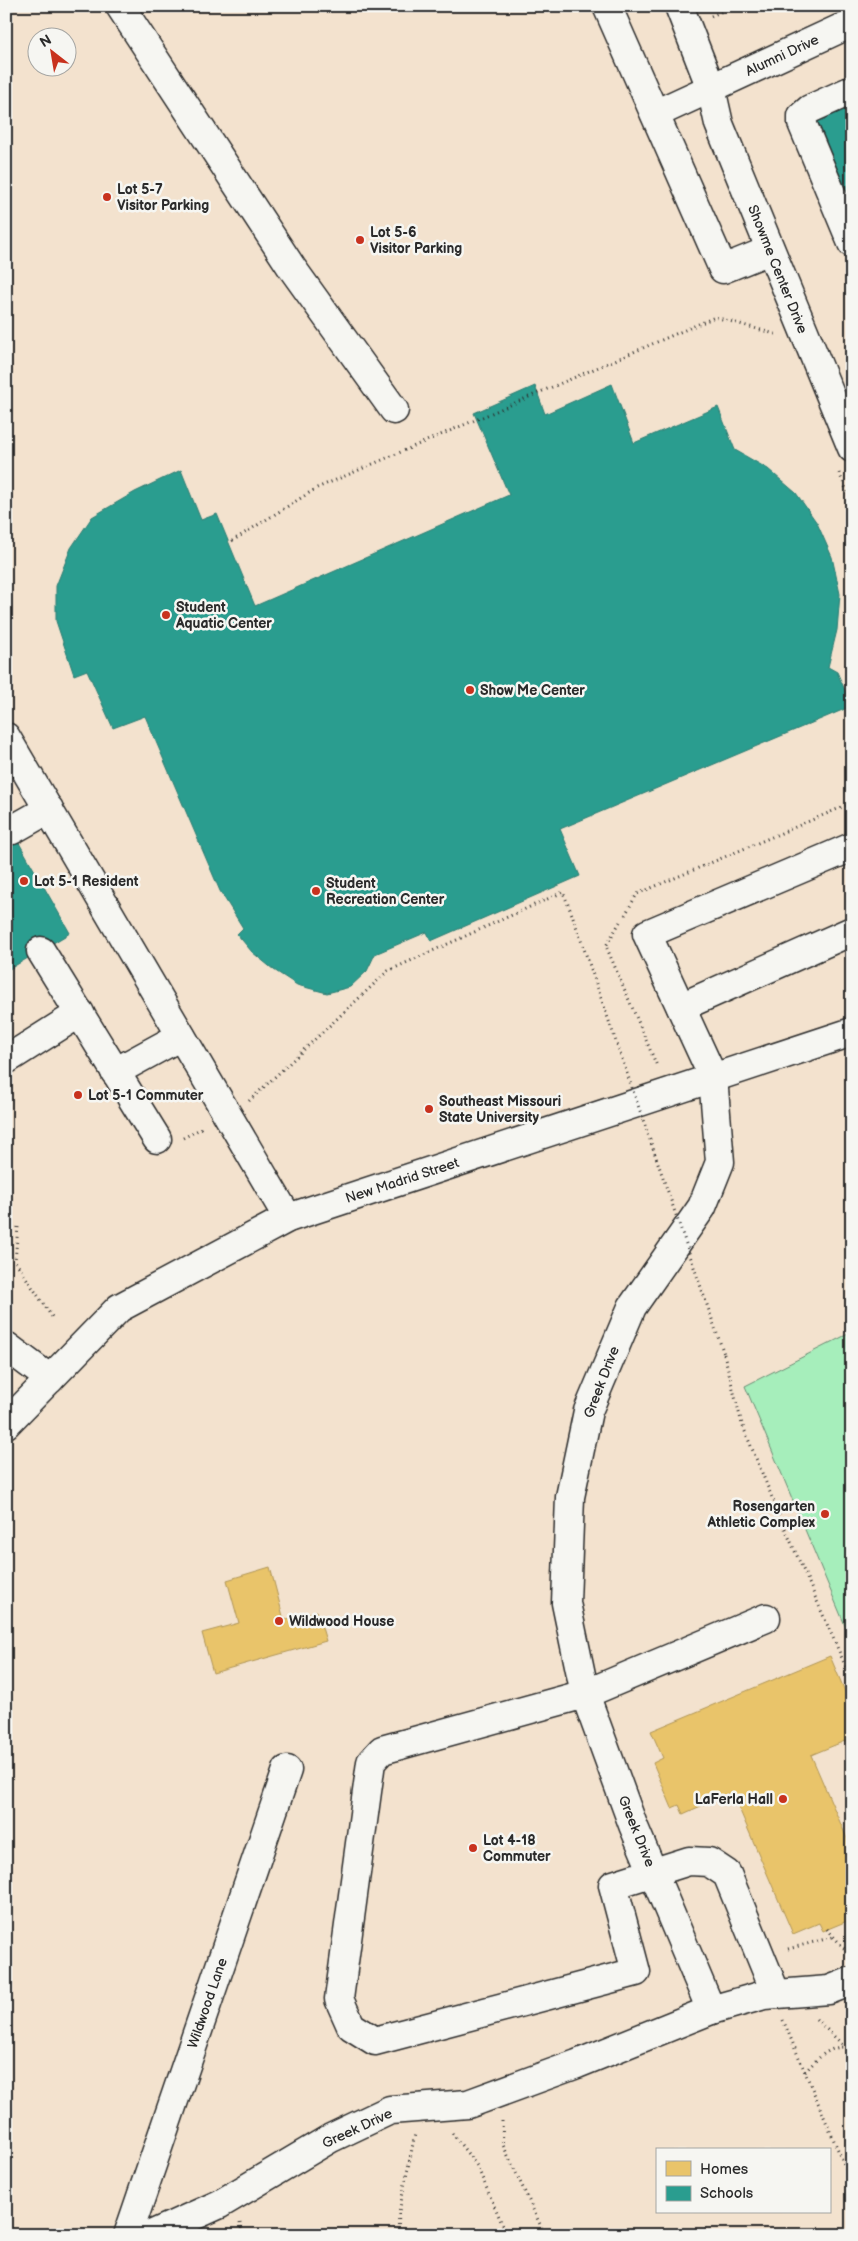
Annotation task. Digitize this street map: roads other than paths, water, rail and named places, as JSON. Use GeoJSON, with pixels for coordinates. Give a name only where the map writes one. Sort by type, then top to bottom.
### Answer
{"type":"FeatureCollection","features":[{"type":"Feature","properties":{"kind":"street"},"geometry":{"type":"LineString","coordinates":[[120,6],[292,268],[394,410]]}},
{"type":"Feature","properties":{"kind":"street"},"geometry":{"type":"LineString","coordinates":[[608,6],[722,269],[770,250]]}},
{"type":"Feature","properties":{"kind":"street","name":"Showme Center Drive"},"geometry":{"type":"LineString","coordinates":[[679,6],[711,88],[719,124],[770,250],[844,457]]}},
{"type":"Feature","properties":{"kind":"street","name":"Alumni Drive"},"geometry":{"type":"LineString","coordinates":[[655,114],[852,23]]}},
{"type":"Feature","properties":{"kind":"street"},"geometry":{"type":"LineString","coordinates":[[852,90],[810,109],[802,116],[802,123],[852,243]]}},
{"type":"Feature","properties":{"kind":"street"},"geometry":{"type":"LineString","coordinates":[[6,737],[288,1218]]}},
{"type":"Feature","properties":{"kind":"street"},"geometry":{"type":"LineString","coordinates":[[12,830],[49,809]]}},
{"type":"Feature","properties":{"kind":"street"},"geometry":{"type":"LineString","coordinates":[[714,1077],[647,934],[852,847]]}},
{"type":"Feature","properties":{"kind":"street"},"geometry":{"type":"LineString","coordinates":[[681,1007],[852,930]]}},
{"type":"Feature","properties":{"kind":"street"},"geometry":{"type":"LineString","coordinates":[[40,950],[157,1140]]}},
{"type":"Feature","properties":{"kind":"street"},"geometry":{"type":"LineString","coordinates":[[6,1060],[80,1013]]}},
{"type":"Feature","properties":{"kind":"street","name":"New Madrid Street"},"geometry":{"type":"LineString","coordinates":[[6,1424],[119,1308],[288,1218],[852,1032]]}},
{"type":"Feature","properties":{"kind":"street"},"geometry":{"type":"LineString","coordinates":[[115,1072],[181,1036]]}},
{"type":"Feature","properties":{"kind":"street","name":"Greek Drive"},"geometry":{"type":"LineString","coordinates":[[151,2235],[220,2204],[331,2138],[390,2110],[468,2104],[577,2064],[711,2010],[653,1871],[585,1694],[566,1602],[570,1497],[588,1411],[632,1307],[702,1207],[720,1162],[714,1077]]}},
{"type":"Feature","properties":{"kind":"street"},"geometry":{"type":"LineString","coordinates":[[6,1346],[50,1379]]}},
{"type":"Feature","properties":{"kind":"street"},"geometry":{"type":"LineString","coordinates":[[766,1618],[585,1694],[382,1750],[371,1762],[339,1999],[351,2026],[375,2041],[636,1972],[613,1885],[689,1861],[709,1862],[727,1874],[778,2004]]}},
{"type":"Feature","properties":{"kind":"street","name":"Wildwood Lane"},"geometry":{"type":"LineString","coordinates":[[128,2235],[287,1770]]}},
{"type":"Feature","properties":{"kind":"street"},"geometry":{"type":"LineString","coordinates":[[711,2010],[764,1995],[778,2004],[829,1990],[852,1981]]}},
{"type":"Feature","properties":{"kind":"place","name":"Lot 5-7 Visitor Parking"},"geometry":{"type":"Point","coordinates":[107,197]}},
{"type":"Feature","properties":{"kind":"place","name":"Lot 5-6 Visitor Parking"},"geometry":{"type":"Point","coordinates":[360,240]}},
{"type":"Feature","properties":{"kind":"place","name":"Student Aquatic Center"},"geometry":{"type":"Point","coordinates":[166,615]}},
{"type":"Feature","properties":{"kind":"place","name":"Show Me Center"},"geometry":{"type":"Point","coordinates":[470,690]}},
{"type":"Feature","properties":{"kind":"place","name":"Lot 5-1 Resident"},"geometry":{"type":"Point","coordinates":[24,881]}},
{"type":"Feature","properties":{"kind":"place","name":"Student Recreation Center"},"geometry":{"type":"Point","coordinates":[316,891]}},
{"type":"Feature","properties":{"kind":"place","name":"Lot 5-1 Commuter"},"geometry":{"type":"Point","coordinates":[78,1095]}},
{"type":"Feature","properties":{"kind":"place","name":"Southeast Missouri State University"},"geometry":{"type":"Point","coordinates":[429,1109]}},
{"type":"Feature","properties":{"kind":"place","name":"Rosengarten Athletic Complex"},"geometry":{"type":"Point","coordinates":[825,1514]}},
{"type":"Feature","properties":{"kind":"place","name":"Wildwood House"},"geometry":{"type":"Point","coordinates":[279,1621]}},
{"type":"Feature","properties":{"kind":"place","name":"LaFerla Hall"},"geometry":{"type":"Point","coordinates":[783,1799]}},
{"type":"Feature","properties":{"kind":"place","name":"Lot 4-18 Commuter"},"geometry":{"type":"Point","coordinates":[473,1848]}}]}
